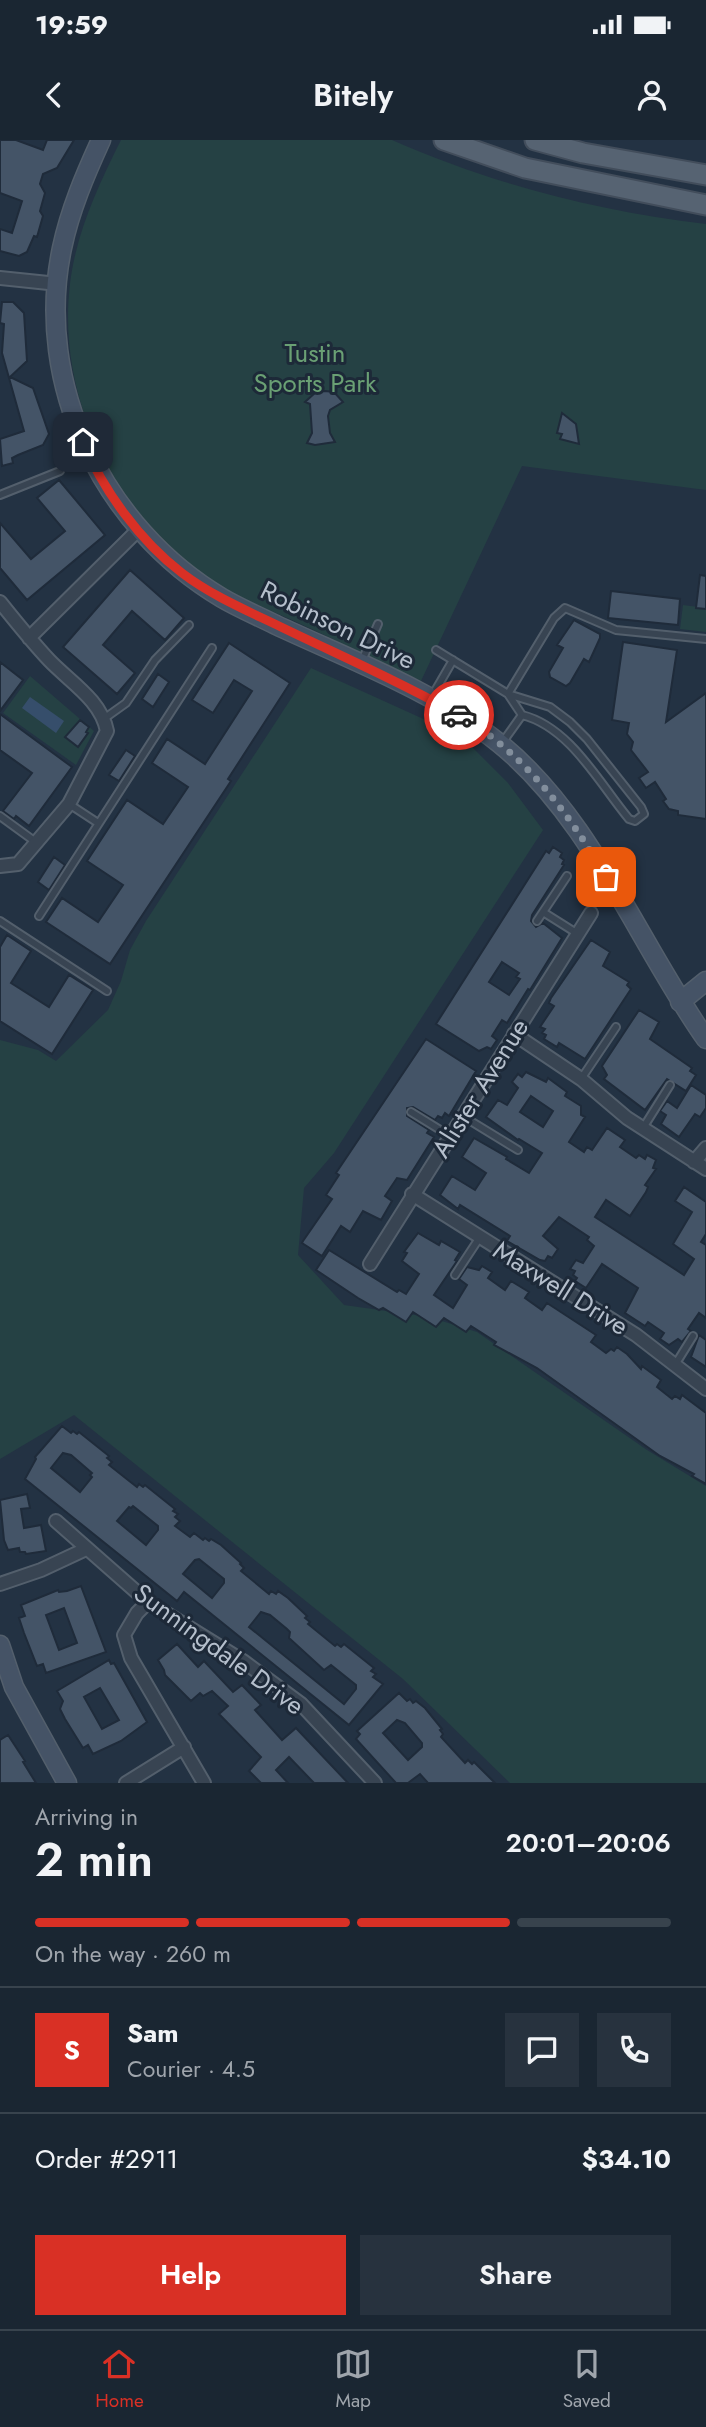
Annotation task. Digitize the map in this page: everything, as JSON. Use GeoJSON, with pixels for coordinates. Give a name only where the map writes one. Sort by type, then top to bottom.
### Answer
{"type":"FeatureCollection","features":[{"type":"Feature","properties":{"kind":"main road"},"geometry":{"type":"LineString","coordinates":[[444,140],[525,168],[706,205]]}},
{"type":"Feature","properties":{"kind":"main road"},"geometry":{"type":"LineString","coordinates":[[535,140],[610,159],[706,175]]}},
{"type":"Feature","properties":{"kind":"street","name":"Robinson Drive"},"geometry":{"type":"LineString","coordinates":[[101,140],[71,210],[61,250],[56,335],[63,379],[75,424],[90,460],[138,530],[182,573],[224,600],[430,699],[501,744],[561,804],[680,1002],[706,1039]]}},
{"type":"Feature","properties":{"kind":"street"},"geometry":{"type":"LineString","coordinates":[[0,278],[58,284]]}},
{"type":"Feature","properties":{"kind":"street"},"geometry":{"type":"LineString","coordinates":[[29,638],[138,530]]}},
{"type":"Feature","properties":{"kind":"street"},"geometry":{"type":"LineString","coordinates":[[0,602],[29,638],[93,702],[105,718],[107,731],[69,804],[18,864],[0,866]]}},
{"type":"Feature","properties":{"kind":"street","name":"Alister Avenue"},"geometry":{"type":"LineString","coordinates":[[370,1264],[592,913]]}},
{"type":"Feature","properties":{"kind":"street"},"geometry":{"type":"LineString","coordinates":[[680,1002],[706,981]]}},
{"type":"Feature","properties":{"kind":"street"},"geometry":{"type":"LineString","coordinates":[[514,1034],[581,1079],[627,1118],[706,1169]]}},
{"type":"Feature","properties":{"kind":"street"},"geometry":{"type":"LineString","coordinates":[[694,1162],[706,1148]]}},
{"type":"Feature","properties":{"kind":"street","name":"Maxwell Drive"},"geometry":{"type":"LineString","coordinates":[[412,1194],[636,1335],[706,1389]]}},
{"type":"Feature","properties":{"kind":"street","name":"Sunningdale Drive"},"geometry":{"type":"LineString","coordinates":[[56,1521],[148,1602],[243,1661],[301,1704],[375,1783]]}},
{"type":"Feature","properties":{"kind":"street"},"geometry":{"type":"LineString","coordinates":[[0,1584],[41,1570],[86,1549]]}},
{"type":"Feature","properties":{"kind":"street"},"geometry":{"type":"LineString","coordinates":[[148,1602],[136,1613],[124,1635],[131,1658],[204,1783]]}},
{"type":"Feature","properties":{"kind":"street"},"geometry":{"type":"LineString","coordinates":[[0,1645],[14,1687],[67,1783]]}},
{"type":"Feature","properties":{"kind":"street"},"geometry":{"type":"LineString","coordinates":[[126,1783],[184,1747]]}},
{"type":"Feature","properties":{"kind":"lane"},"geometry":{"type":"LineString","coordinates":[[0,495],[60,471]]}},
{"type":"Feature","properties":{"kind":"lane"},"geometry":{"type":"LineString","coordinates":[[508,694],[554,618],[565,608],[616,630],[706,639]]}},
{"type":"Feature","properties":{"kind":"lane"},"geometry":{"type":"LineString","coordinates":[[360,664],[379,624]]}},
{"type":"Feature","properties":{"kind":"lane"},"geometry":{"type":"LineString","coordinates":[[105,718],[126,703],[155,660],[189,625]]}},
{"type":"Feature","properties":{"kind":"lane"},"geometry":{"type":"LineString","coordinates":[[39,916],[212,648]]}},
{"type":"Feature","properties":{"kind":"lane"},"geometry":{"type":"LineString","coordinates":[[436,650],[508,694],[550,707],[570,722],[636,798],[644,814],[635,821],[629,819],[594,773],[546,724],[522,715],[508,694]]}},
{"type":"Feature","properties":{"kind":"lane"},"geometry":{"type":"LineString","coordinates":[[430,699],[453,660]]}},
{"type":"Feature","properties":{"kind":"lane"},"geometry":{"type":"LineString","coordinates":[[501,744],[522,715]]}},
{"type":"Feature","properties":{"kind":"lane"},"geometry":{"type":"LineString","coordinates":[[69,804],[99,823]]}},
{"type":"Feature","properties":{"kind":"lane"},"geometry":{"type":"LineString","coordinates":[[0,816],[37,843]]}},
{"type":"Feature","properties":{"kind":"lane"},"geometry":{"type":"LineString","coordinates":[[537,921],[567,876]]}},
{"type":"Feature","properties":{"kind":"lane"},"geometry":{"type":"LineString","coordinates":[[543,912],[578,934]]}},
{"type":"Feature","properties":{"kind":"lane"},"geometry":{"type":"LineString","coordinates":[[0,921],[107,990]]}},
{"type":"Feature","properties":{"kind":"lane"},"geometry":{"type":"LineString","coordinates":[[581,1079],[616,1027]]}},
{"type":"Feature","properties":{"kind":"lane"},"geometry":{"type":"LineString","coordinates":[[643,1128],[670,1085]]}},
{"type":"Feature","properties":{"kind":"lane"},"geometry":{"type":"LineString","coordinates":[[411,1112],[450,1136]]}},
{"type":"Feature","properties":{"kind":"lane"},"geometry":{"type":"LineString","coordinates":[[462,1115],[519,1150]]}},
{"type":"Feature","properties":{"kind":"lane"},"geometry":{"type":"LineString","coordinates":[[455,1275],[480,1237]]}},
{"type":"Feature","properties":{"kind":"lane"},"geometry":{"type":"LineString","coordinates":[[674,1366],[692,1336]]}},
{"type":"Feature","properties":{"kind":"green space","name":"Tustin Sports Park"},"geometry":{"type":"Polygon","coordinates":[[[121,140],[392,140],[468,170],[546,194],[625,212],[706,224],[706,490],[522,466],[421,681],[216,583],[181,558],[149,527],[123,492],[101,454],[84,413],[73,370],[68,327],[73,265],[89,210],[121,140]]]}},
{"type":"Feature","properties":{"kind":"green space"},"geometry":{"type":"Polygon","coordinates":[[[683,605],[706,608],[706,632],[680,629],[683,605]]]}},
{"type":"Feature","properties":{"kind":"green space"},"geometry":{"type":"Polygon","coordinates":[[[311,668],[461,736],[508,783],[543,830],[334,1153],[304,1188],[298,1255],[344,1305],[429,1317],[477,1332],[647,1450],[706,1486],[706,1783],[510,1783],[403,1679],[74,1415],[0,1459],[0,1040],[38,1050],[56,1061],[108,1010],[121,981],[130,950],[146,921],[311,668]]]}},
{"type":"Feature","properties":{"kind":"green space"},"geometry":{"type":"Polygon","coordinates":[[[30,676],[94,731],[76,765],[3,713],[30,676]]]}},
{"type":"Feature","properties":{"kind":"water"},"geometry":{"type":"Polygon","coordinates":[[[30,697],[64,721],[56,733],[22,708],[30,697]]]}},
{"type":"Feature","properties":{"kind":"building"},"geometry":{"type":"Polygon","coordinates":[[[0,140],[16,140],[43,150],[47,140],[74,140],[57,168],[43,174],[40,184],[45,193],[40,211],[43,216],[37,237],[34,236],[27,252],[19,256],[0,251],[0,229],[12,233],[22,201],[0,193],[0,140]]]}},
{"type":"Feature","properties":{"kind":"building"},"geometry":{"type":"Polygon","coordinates":[[[2,302],[13,302],[24,313],[27,361],[10,377],[33,388],[49,434],[43,445],[12,458],[13,463],[2,466],[0,439],[24,431],[2,353],[2,302]]]}},
{"type":"Feature","properties":{"kind":"building"},"geometry":{"type":"Polygon","coordinates":[[[316,392],[334,392],[343,402],[330,410],[328,416],[330,433],[335,442],[315,445],[307,443],[312,433],[310,404],[305,402],[316,392]]]}},
{"type":"Feature","properties":{"kind":"building"},"geometry":{"type":"Polygon","coordinates":[[[562,413],[576,424],[579,444],[560,439],[562,434],[557,433],[562,413]]]}},
{"type":"Feature","properties":{"kind":"building"},"geometry":{"type":"Polygon","coordinates":[[[59,480],[105,535],[27,600],[0,568],[0,523],[31,559],[65,531],[37,498],[59,480]]]}},
{"type":"Feature","properties":{"kind":"building"},"geometry":{"type":"Polygon","coordinates":[[[130,570],[184,618],[165,640],[132,611],[103,645],[135,673],[117,694],[63,647],[130,570]]]}},
{"type":"Feature","properties":{"kind":"building"},"geometry":{"type":"Polygon","coordinates":[[[700,575],[706,576],[706,609],[696,608],[700,575]]]}},
{"type":"Feature","properties":{"kind":"building"},"geometry":{"type":"Polygon","coordinates":[[[611,591],[680,599],[678,625],[608,618],[611,591]]]}},
{"type":"Feature","properties":{"kind":"building"},"geometry":{"type":"Polygon","coordinates":[[[574,620],[600,634],[600,638],[589,662],[584,659],[566,686],[550,677],[549,672],[563,648],[557,645],[574,620]]]}},
{"type":"Feature","properties":{"kind":"building"},"geometry":{"type":"Polygon","coordinates":[[[623,642],[677,650],[666,722],[706,693],[706,819],[678,815],[678,811],[669,809],[663,801],[666,799],[655,782],[646,788],[639,778],[648,772],[631,750],[633,742],[627,734],[629,723],[612,720],[623,642]]]}},
{"type":"Feature","properties":{"kind":"building"},"geometry":{"type":"Polygon","coordinates":[[[229,643],[290,683],[228,779],[231,781],[110,964],[46,922],[62,898],[98,922],[123,885],[87,861],[127,800],[163,824],[188,787],[152,763],[167,739],[205,764],[252,691],[234,680],[213,713],[192,700],[229,643]]]}},
{"type":"Feature","properties":{"kind":"building"},"geometry":{"type":"Polygon","coordinates":[[[0,662],[23,680],[0,711],[0,662]]]}},
{"type":"Feature","properties":{"kind":"building"},"geometry":{"type":"Polygon","coordinates":[[[158,674],[169,682],[153,707],[142,699],[158,674]]]}},
{"type":"Feature","properties":{"kind":"building"},"geometry":{"type":"Polygon","coordinates":[[[0,714],[72,767],[29,826],[16,816],[14,819],[3,811],[32,773],[0,750],[0,714]]]}},
{"type":"Feature","properties":{"kind":"building"},"geometry":{"type":"Polygon","coordinates":[[[80,720],[89,727],[78,747],[65,737],[80,720]]]}},
{"type":"Feature","properties":{"kind":"building"},"geometry":{"type":"Polygon","coordinates":[[[126,750],[135,756],[119,781],[109,775],[126,750]]]}},
{"type":"Feature","properties":{"kind":"building"},"geometry":{"type":"Polygon","coordinates":[[[553,847],[562,853],[560,857],[564,860],[564,865],[532,915],[531,921],[536,927],[543,923],[562,938],[507,1023],[502,1020],[492,1036],[497,1040],[491,1049],[487,1047],[479,1051],[436,1024],[546,851],[549,853],[553,847]],[[502,962],[489,982],[509,995],[520,979],[516,977],[519,973],[502,962]]]}},
{"type":"Feature","properties":{"kind":"building"},"geometry":{"type":"Polygon","coordinates":[[[54,857],[65,865],[49,890],[38,882],[54,857]]]}},
{"type":"Feature","properties":{"kind":"building"},"geometry":{"type":"Polygon","coordinates":[[[7,935],[31,951],[11,983],[49,1007],[69,975],[93,990],[52,1054],[0,1021],[0,947],[7,935]]]}},
{"type":"Feature","properties":{"kind":"building"},"geometry":{"type":"Polygon","coordinates":[[[591,940],[610,952],[603,966],[629,982],[627,985],[631,989],[585,1059],[559,1043],[557,1047],[544,1039],[546,1035],[542,1033],[545,1029],[540,1027],[554,1006],[549,1003],[551,998],[591,940]]]}},
{"type":"Feature","properties":{"kind":"building"},"geometry":{"type":"Polygon","coordinates":[[[639,1010],[659,1022],[650,1039],[692,1068],[690,1071],[696,1075],[686,1091],[667,1079],[645,1110],[604,1079],[607,1075],[602,1066],[639,1010]]]}},
{"type":"Feature","properties":{"kind":"building"},"geometry":{"type":"Polygon","coordinates":[[[426,1039],[476,1071],[449,1116],[445,1113],[442,1118],[438,1116],[435,1120],[413,1107],[407,1108],[407,1116],[429,1130],[427,1133],[434,1137],[407,1180],[397,1178],[385,1196],[392,1201],[381,1220],[363,1211],[350,1232],[341,1226],[322,1256],[302,1243],[332,1199],[326,1195],[339,1175],[336,1173],[426,1039]]]}},
{"type":"Feature","properties":{"kind":"building"},"geometry":{"type":"Polygon","coordinates":[[[526,1072],[546,1082],[548,1078],[567,1092],[565,1096],[581,1106],[581,1115],[585,1117],[569,1142],[584,1152],[587,1147],[592,1150],[607,1128],[625,1140],[620,1147],[636,1158],[639,1155],[645,1159],[647,1155],[656,1160],[653,1168],[656,1169],[645,1185],[648,1187],[646,1192],[630,1216],[606,1200],[595,1217],[684,1275],[694,1259],[673,1244],[692,1212],[675,1201],[684,1187],[706,1202],[706,1234],[701,1242],[706,1245],[706,1318],[699,1313],[688,1329],[691,1331],[682,1342],[678,1339],[669,1345],[660,1339],[664,1333],[648,1322],[645,1326],[625,1313],[638,1288],[602,1264],[586,1288],[575,1281],[575,1271],[570,1269],[576,1260],[583,1263],[594,1246],[587,1240],[589,1237],[559,1217],[543,1236],[558,1249],[552,1258],[548,1256],[545,1261],[507,1241],[510,1236],[460,1205],[458,1209],[440,1195],[452,1176],[475,1190],[486,1173],[462,1157],[474,1138],[529,1173],[542,1153],[486,1117],[498,1100],[507,1105],[518,1088],[512,1082],[518,1074],[522,1077],[526,1072]],[[531,1096],[520,1112],[543,1127],[553,1111],[531,1096]]]}},
{"type":"Feature","properties":{"kind":"building"},"geometry":{"type":"Polygon","coordinates":[[[691,1085],[706,1095],[706,1108],[700,1117],[695,1114],[679,1137],[661,1124],[666,1115],[660,1111],[667,1101],[677,1108],[691,1085]]]}},
{"type":"Feature","properties":{"kind":"building"},"geometry":{"type":"Polygon","coordinates":[[[418,1233],[439,1245],[441,1241],[460,1252],[434,1295],[453,1308],[467,1285],[459,1279],[467,1267],[479,1270],[482,1266],[492,1272],[488,1278],[505,1290],[511,1281],[529,1292],[525,1298],[542,1310],[547,1303],[596,1335],[591,1342],[606,1353],[617,1347],[641,1369],[642,1366],[661,1380],[657,1387],[672,1399],[675,1396],[680,1399],[682,1395],[706,1413],[706,1484],[692,1476],[694,1474],[660,1456],[537,1368],[494,1345],[496,1342],[471,1326],[466,1332],[444,1318],[436,1327],[413,1312],[406,1322],[383,1308],[379,1310],[358,1298],[316,1270],[329,1250],[397,1292],[399,1290],[406,1294],[419,1274],[402,1261],[407,1253],[404,1252],[418,1233]]]}},
{"type":"Feature","properties":{"kind":"building"},"geometry":{"type":"Polygon","coordinates":[[[699,1335],[706,1340],[706,1367],[691,1357],[699,1335]]]}},
{"type":"Feature","properties":{"kind":"building"},"geometry":{"type":"Polygon","coordinates":[[[62,1426],[71,1433],[79,1432],[109,1456],[107,1458],[112,1462],[109,1465],[137,1487],[139,1484],[143,1487],[145,1485],[175,1509],[173,1511],[178,1514],[175,1517],[180,1521],[175,1526],[190,1537],[194,1533],[203,1540],[211,1539],[221,1545],[241,1563],[244,1568],[241,1571],[269,1594],[271,1591],[276,1594],[278,1591],[288,1598],[307,1616],[305,1618],[310,1622],[308,1624],[335,1646],[337,1644],[341,1647],[344,1644],[374,1668],[371,1671],[376,1674],[373,1677],[383,1684],[349,1725],[184,1592],[177,1601],[25,1479],[35,1457],[62,1426]],[[63,1453],[51,1468],[80,1492],[92,1477],[92,1473],[71,1455],[63,1453]],[[133,1506],[117,1521],[146,1545],[158,1530],[158,1526],[133,1506]],[[199,1559],[183,1574],[212,1598],[224,1583],[224,1579],[199,1559]],[[261,1612],[249,1627],[344,1704],[356,1689],[356,1685],[331,1665],[324,1670],[289,1638],[290,1632],[270,1615],[261,1612]]]}},
{"type":"Feature","properties":{"kind":"building"},"geometry":{"type":"Polygon","coordinates":[[[27,1494],[30,1508],[21,1509],[24,1528],[41,1525],[46,1551],[26,1554],[20,1552],[19,1548],[8,1550],[4,1540],[0,1500],[27,1494]]]}},
{"type":"Feature","properties":{"kind":"building"},"geometry":{"type":"Polygon","coordinates":[[[81,1586],[106,1652],[46,1673],[43,1664],[37,1666],[24,1633],[19,1618],[25,1616],[21,1605],[58,1590],[67,1591],[81,1586]],[[64,1608],[46,1615],[59,1650],[77,1643],[64,1608]]]}},
{"type":"Feature","properties":{"kind":"building"},"geometry":{"type":"Polygon","coordinates":[[[177,1644],[198,1667],[204,1661],[233,1692],[242,1685],[261,1705],[255,1710],[282,1740],[296,1728],[348,1783],[314,1783],[289,1757],[276,1770],[288,1783],[261,1783],[249,1771],[261,1757],[219,1714],[228,1706],[212,1691],[203,1696],[200,1693],[191,1701],[165,1675],[158,1660],[177,1644]]]}},
{"type":"Feature","properties":{"kind":"building"},"geometry":{"type":"Polygon","coordinates":[[[109,1660],[111,1664],[114,1663],[147,1722],[121,1741],[93,1754],[88,1745],[83,1748],[65,1719],[60,1709],[63,1701],[57,1691],[109,1660]],[[100,1688],[84,1697],[102,1729],[119,1720],[100,1688]]]}},
{"type":"Feature","properties":{"kind":"building"},"geometry":{"type":"Polygon","coordinates":[[[399,1693],[407,1701],[416,1701],[425,1708],[442,1729],[441,1737],[465,1763],[468,1760],[472,1764],[474,1762],[495,1783],[428,1783],[420,1774],[408,1783],[396,1783],[356,1739],[360,1734],[357,1731],[399,1693]],[[397,1720],[383,1733],[408,1760],[422,1747],[422,1743],[405,1723],[397,1720]]]}},
{"type":"Feature","properties":{"kind":"building"},"geometry":{"type":"Polygon","coordinates":[[[8,1735],[36,1783],[0,1783],[0,1740],[8,1735]]]}},
{"type":"Feature","properties":{"kind":"way so far"},"geometry":{"type":"LineString","coordinates":[[459,715],[501,744],[561,804],[606,877]]}},
{"type":"Feature","properties":{"kind":"route"},"geometry":{"type":"LineString","coordinates":[[83,442],[90,460],[138,530],[182,573],[224,600],[395,681],[459,715]]}}]}
